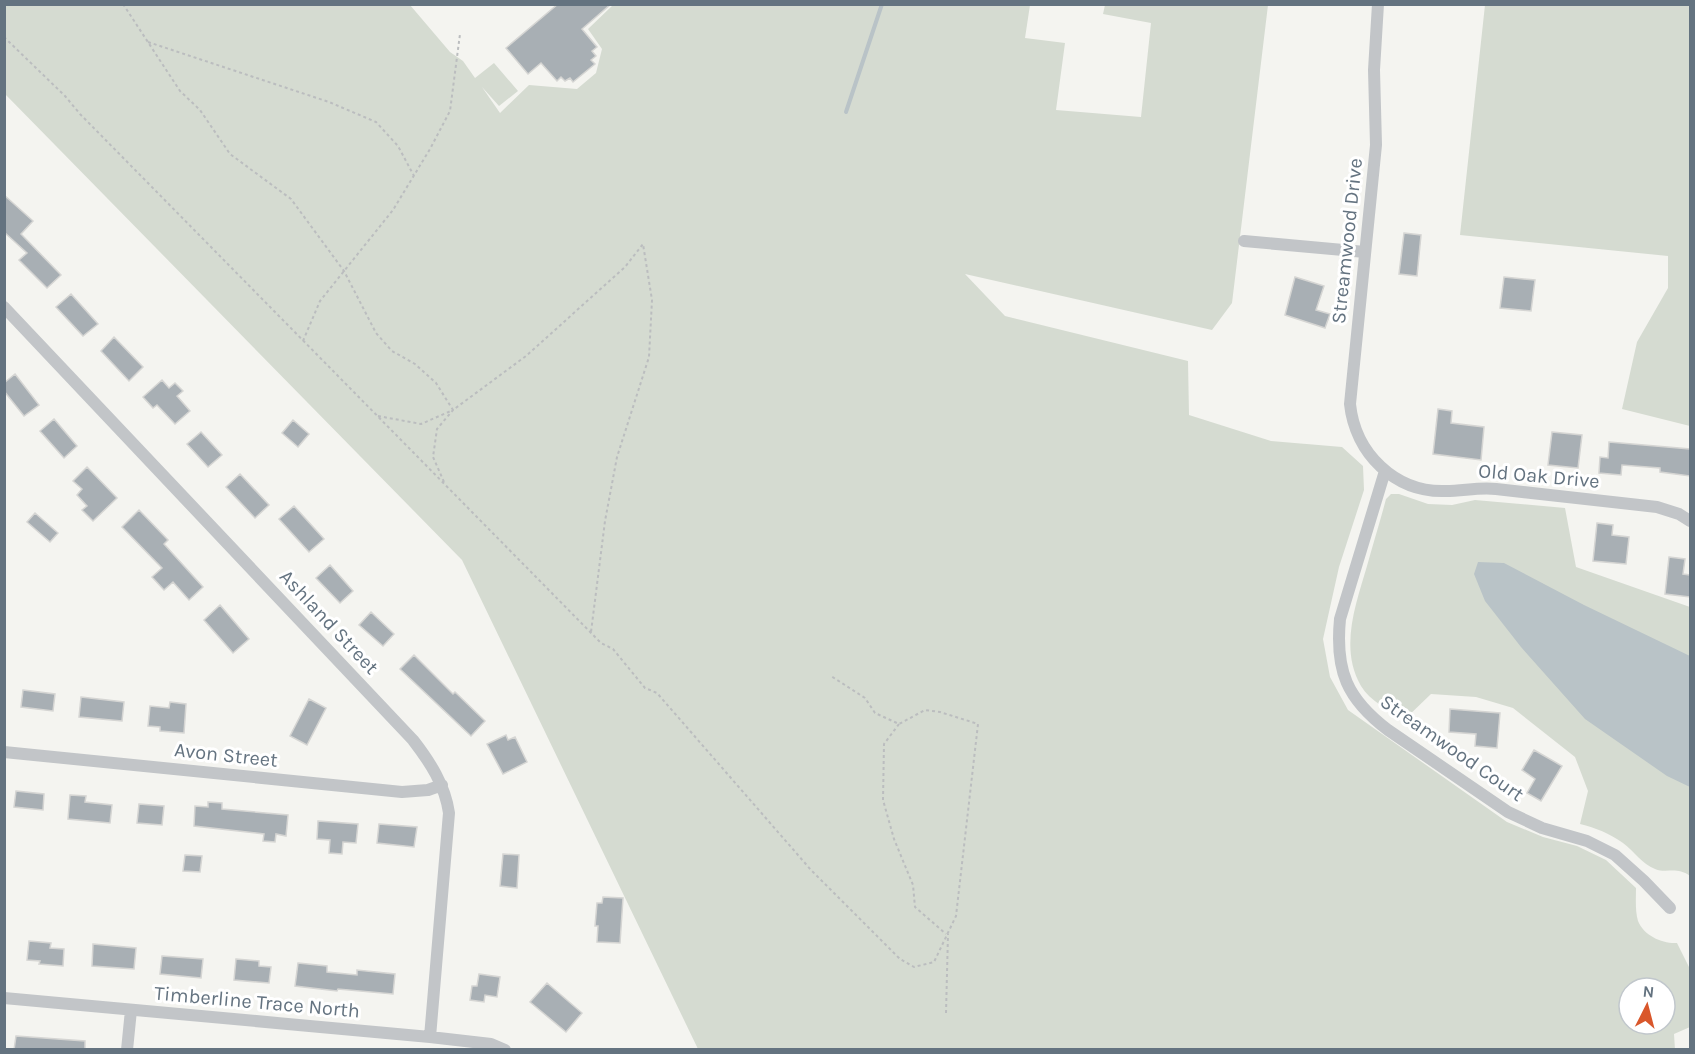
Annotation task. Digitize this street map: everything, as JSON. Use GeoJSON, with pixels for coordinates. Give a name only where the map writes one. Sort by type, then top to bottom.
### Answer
{"type":"FeatureCollection","features":[{"type":"Feature","properties":{"kind":"street","name":"Streamwood Drive"},"geometry":{"type":"LineString","coordinates":[[1378,4],[1374,70],[1376,145],[1350,404],[1360,441],[1372,459],[1385,471]]}},
{"type":"Feature","properties":{"kind":"street"},"geometry":{"type":"LineString","coordinates":[[1244,241],[1365,252]]}},
{"type":"Feature","properties":{"kind":"street","name":"Ashland Street"},"geometry":{"type":"LineString","coordinates":[[4,308],[413,740],[429,760],[447,799],[449,828],[430,1037]]}},
{"type":"Feature","properties":{"kind":"street","name":"Old Oak Drive"},"geometry":{"type":"LineString","coordinates":[[1385,471],[1404,483],[1434,491],[1488,488],[1645,506],[1669,510],[1690,521]]}},
{"type":"Feature","properties":{"kind":"street","name":"Streamwood Court"},"geometry":{"type":"LineString","coordinates":[[1385,471],[1340,620],[1338,644],[1342,672],[1359,704],[1388,730],[1508,812],[1542,828],[1587,841],[1615,855],[1670,908]]}},
{"type":"Feature","properties":{"kind":"street","name":"Avon Street"},"geometry":{"type":"LineString","coordinates":[[4,752],[402,792],[428,790],[442,785]]}},
{"type":"Feature","properties":{"kind":"street","name":"Timberline Trace North"},"geometry":{"type":"LineString","coordinates":[[4,998],[430,1037],[490,1044],[505,1050]]}},
{"type":"Feature","properties":{"kind":"street"},"geometry":{"type":"LineString","coordinates":[[127,1050],[130,1010]]}},
{"type":"Feature","properties":{"kind":"path"},"geometry":{"type":"LineString","coordinates":[[123,4],[180,91],[200,110],[230,154],[291,199],[345,271],[376,333],[392,351],[415,364],[436,383],[453,410]]}},
{"type":"Feature","properties":{"kind":"path"},"geometry":{"type":"LineString","coordinates":[[303,341],[320,301],[393,210],[450,111],[460,34]]}},
{"type":"Feature","properties":{"kind":"path"},"geometry":{"type":"LineString","coordinates":[[4,37],[65,96],[80,114],[601,643],[613,649],[645,688],[657,693],[811,870],[900,959],[914,967],[934,962],[948,933],[956,916],[978,724],[940,712],[925,710],[899,724],[884,744],[883,800],[894,839],[913,885],[915,907],[948,933]]}},
{"type":"Feature","properties":{"kind":"path"},"geometry":{"type":"LineString","coordinates":[[148,42],[329,102],[376,122],[398,146],[414,176]]}},
{"type":"Feature","properties":{"kind":"path"},"geometry":{"type":"LineString","coordinates":[[378,416],[421,424],[453,410],[526,356],[625,267],[643,244],[652,300],[649,357],[617,457],[605,521],[591,632]]}},
{"type":"Feature","properties":{"kind":"path"},"geometry":{"type":"LineString","coordinates":[[445,484],[433,457],[437,429],[453,410]]}},
{"type":"Feature","properties":{"kind":"path"},"geometry":{"type":"LineString","coordinates":[[831,676],[866,698],[875,713],[899,724]]}},
{"type":"Feature","properties":{"kind":"path"},"geometry":{"type":"LineString","coordinates":[[946,1013],[948,933]]}},
{"type":"Feature","properties":{"kind":"shaded area"},"geometry":{"type":"Polygon","coordinates":[[[4,5],[410,5],[450,52],[463,61],[475,78],[494,63],[518,91],[499,106],[482,87],[500,113],[529,85],[577,89],[596,73],[602,49],[588,29],[613,5],[1030,5],[1025,38],[1065,43],[1056,110],[1141,117],[1151,23],[1103,14],[1105,5],[1268,5],[1232,303],[1212,330],[965,274],[1005,316],[1188,361],[1189,415],[1271,441],[1342,447],[1363,466],[1364,490],[1339,567],[1323,639],[1330,677],[1348,710],[1507,822],[1543,837],[1577,846],[1606,860],[1636,888],[1637,917],[1645,931],[1660,940],[1677,943],[1690,969],[1690,1027],[1677,1033],[1677,976],[1617,976],[1617,1036],[1674,1036],[1675,1050],[698,1049],[462,560],[5,94],[4,5]]]}},
{"type":"Feature","properties":{"kind":"shaded area"},"geometry":{"type":"Polygon","coordinates":[[[1485,5],[1690,5],[1690,426],[1622,409],[1637,342],[1668,288],[1668,256],[1460,235],[1485,5]]]}},
{"type":"Feature","properties":{"kind":"shaded area"},"geometry":{"type":"Polygon","coordinates":[[[1391,494],[1399,494],[1428,504],[1452,505],[1475,500],[1565,508],[1576,567],[1690,607],[1690,876],[1680,871],[1655,869],[1613,836],[1580,824],[1588,791],[1575,757],[1513,708],[1476,697],[1431,694],[1404,720],[1381,705],[1361,686],[1351,657],[1350,641],[1354,611],[1386,499],[1391,494]]]}},
{"type":"Feature","properties":{"kind":"shaded area"},"geometry":{"type":"Polygon","coordinates":[[[1478,562],[1504,563],[1690,656],[1690,787],[1667,776],[1585,719],[1521,647],[1485,601],[1474,574],[1478,562]]]}},
{"type":"Feature","properties":{"kind":"building"},"geometry":{"type":"Polygon","coordinates":[[[558,4],[611,4],[582,29],[597,47],[592,51],[596,56],[591,60],[595,64],[573,82],[570,78],[565,81],[561,77],[557,81],[541,63],[528,74],[506,48],[558,4]]]}},
{"type":"Feature","properties":{"kind":"building"},"geometry":{"type":"Polygon","coordinates":[[[4,195],[33,221],[21,234],[61,275],[47,288],[19,260],[27,253],[4,232],[4,195]]]}},
{"type":"Feature","properties":{"kind":"building"},"geometry":{"type":"Polygon","coordinates":[[[1404,233],[1421,235],[1417,276],[1399,274],[1404,233]]]}},
{"type":"Feature","properties":{"kind":"building"},"geometry":{"type":"Polygon","coordinates":[[[1295,277],[1324,286],[1316,310],[1330,314],[1325,328],[1285,315],[1295,277]]]}},
{"type":"Feature","properties":{"kind":"building"},"geometry":{"type":"Polygon","coordinates":[[[1504,277],[1535,280],[1531,311],[1500,308],[1504,277]]]}},
{"type":"Feature","properties":{"kind":"building"},"geometry":{"type":"Polygon","coordinates":[[[71,294],[98,324],[83,336],[56,307],[71,294]]]}},
{"type":"Feature","properties":{"kind":"building"},"geometry":{"type":"Polygon","coordinates":[[[114,337],[143,367],[129,381],[101,351],[114,337]]]}},
{"type":"Feature","properties":{"kind":"building"},"geometry":{"type":"Polygon","coordinates":[[[15,374],[39,405],[24,416],[4,391],[4,383],[15,374]]]}},
{"type":"Feature","properties":{"kind":"building"},"geometry":{"type":"Polygon","coordinates":[[[162,380],[169,388],[175,383],[183,391],[177,396],[190,411],[175,424],[157,405],[153,408],[143,397],[162,380]]]}},
{"type":"Feature","properties":{"kind":"building"},"geometry":{"type":"Polygon","coordinates":[[[1438,409],[1452,411],[1451,423],[1484,427],[1481,460],[1433,454],[1438,409]]]}},
{"type":"Feature","properties":{"kind":"building"},"geometry":{"type":"Polygon","coordinates":[[[54,419],[77,446],[64,458],[40,431],[54,419]]]}},
{"type":"Feature","properties":{"kind":"building"},"geometry":{"type":"Polygon","coordinates":[[[293,420],[309,434],[298,447],[282,433],[293,420]]]}},
{"type":"Feature","properties":{"kind":"building"},"geometry":{"type":"Polygon","coordinates":[[[201,432],[222,455],[208,467],[187,444],[201,432]]]}},
{"type":"Feature","properties":{"kind":"building"},"geometry":{"type":"Polygon","coordinates":[[[1552,432],[1582,435],[1578,468],[1548,465],[1552,432]]]}},
{"type":"Feature","properties":{"kind":"building"},"geometry":{"type":"Polygon","coordinates":[[[1609,442],[1690,449],[1690,476],[1660,472],[1660,468],[1622,465],[1621,475],[1599,473],[1600,457],[1608,458],[1609,442]]]}},
{"type":"Feature","properties":{"kind":"building"},"geometry":{"type":"Polygon","coordinates":[[[87,467],[117,498],[93,521],[82,510],[87,506],[77,495],[82,489],[73,481],[87,467]]]}},
{"type":"Feature","properties":{"kind":"building"},"geometry":{"type":"Polygon","coordinates":[[[240,474],[269,505],[255,518],[226,487],[240,474]]]}},
{"type":"Feature","properties":{"kind":"building"},"geometry":{"type":"Polygon","coordinates":[[[294,506],[324,539],[309,552],[279,519],[294,506]]]}},
{"type":"Feature","properties":{"kind":"building"},"geometry":{"type":"Polygon","coordinates":[[[139,510],[168,540],[164,544],[203,587],[189,600],[173,582],[164,590],[152,577],[162,568],[122,527],[139,510]]]}},
{"type":"Feature","properties":{"kind":"building"},"geometry":{"type":"Polygon","coordinates":[[[35,513],[58,533],[50,542],[27,522],[35,513]]]}},
{"type":"Feature","properties":{"kind":"building"},"geometry":{"type":"Polygon","coordinates":[[[1597,523],[1613,525],[1612,535],[1629,537],[1626,564],[1593,561],[1597,523]]]}},
{"type":"Feature","properties":{"kind":"building"},"geometry":{"type":"Polygon","coordinates":[[[1669,557],[1685,559],[1683,574],[1690,575],[1690,597],[1665,594],[1669,557]]]}},
{"type":"Feature","properties":{"kind":"building"},"geometry":{"type":"Polygon","coordinates":[[[330,565],[353,591],[340,603],[316,578],[330,565]]]}},
{"type":"Feature","properties":{"kind":"building"},"geometry":{"type":"Polygon","coordinates":[[[220,605],[249,639],[233,653],[204,620],[220,605]]]}},
{"type":"Feature","properties":{"kind":"building"},"geometry":{"type":"Polygon","coordinates":[[[371,612],[394,634],[383,646],[359,625],[371,612]]]}},
{"type":"Feature","properties":{"kind":"building"},"geometry":{"type":"Polygon","coordinates":[[[414,655],[453,694],[455,692],[485,721],[471,736],[400,669],[414,655]]]}},
{"type":"Feature","properties":{"kind":"building"},"geometry":{"type":"Polygon","coordinates":[[[23,690],[55,694],[53,711],[21,707],[23,690]]]}},
{"type":"Feature","properties":{"kind":"building"},"geometry":{"type":"Polygon","coordinates":[[[81,697],[124,702],[122,721],[79,717],[81,697]]]}},
{"type":"Feature","properties":{"kind":"building"},"geometry":{"type":"Polygon","coordinates":[[[309,699],[326,708],[307,745],[290,736],[309,699]]]}},
{"type":"Feature","properties":{"kind":"building"},"geometry":{"type":"Polygon","coordinates":[[[170,702],[186,704],[184,733],[160,731],[160,727],[148,726],[150,706],[169,708],[170,702]]]}},
{"type":"Feature","properties":{"kind":"building"},"geometry":{"type":"Polygon","coordinates":[[[1450,709],[1500,713],[1497,748],[1475,746],[1476,734],[1449,732],[1450,709]]]}},
{"type":"Feature","properties":{"kind":"building"},"geometry":{"type":"Polygon","coordinates":[[[506,735],[508,740],[515,737],[527,762],[503,774],[487,744],[506,735]]]}},
{"type":"Feature","properties":{"kind":"building"},"geometry":{"type":"Polygon","coordinates":[[[1534,750],[1562,766],[1541,801],[1527,793],[1535,779],[1522,770],[1534,750]]]}},
{"type":"Feature","properties":{"kind":"building"},"geometry":{"type":"Polygon","coordinates":[[[16,791],[44,794],[43,810],[14,807],[16,791]]]}},
{"type":"Feature","properties":{"kind":"building"},"geometry":{"type":"Polygon","coordinates":[[[70,795],[86,796],[85,802],[112,805],[110,823],[68,819],[70,795]]]}},
{"type":"Feature","properties":{"kind":"building"},"geometry":{"type":"Polygon","coordinates":[[[208,802],[222,803],[222,809],[288,815],[286,836],[276,834],[275,842],[263,841],[264,834],[194,826],[195,806],[208,807],[208,802]]]}},
{"type":"Feature","properties":{"kind":"building"},"geometry":{"type":"Polygon","coordinates":[[[139,804],[164,806],[162,825],[137,823],[139,804]]]}},
{"type":"Feature","properties":{"kind":"building"},"geometry":{"type":"Polygon","coordinates":[[[318,821],[358,824],[356,843],[343,842],[342,854],[329,853],[330,840],[317,839],[318,821]]]}},
{"type":"Feature","properties":{"kind":"building"},"geometry":{"type":"Polygon","coordinates":[[[379,824],[417,827],[414,847],[377,843],[379,824]]]}},
{"type":"Feature","properties":{"kind":"building"},"geometry":{"type":"Polygon","coordinates":[[[503,854],[519,855],[517,888],[500,886],[503,854]]]}},
{"type":"Feature","properties":{"kind":"building"},"geometry":{"type":"Polygon","coordinates":[[[185,855],[202,856],[200,872],[183,871],[185,855]]]}},
{"type":"Feature","properties":{"kind":"building"},"geometry":{"type":"Polygon","coordinates":[[[603,897],[623,898],[620,943],[597,942],[598,926],[595,926],[597,903],[602,903],[603,897]]]}},
{"type":"Feature","properties":{"kind":"building"},"geometry":{"type":"Polygon","coordinates":[[[29,941],[51,943],[50,948],[64,949],[63,966],[39,964],[40,961],[27,960],[29,941]]]}},
{"type":"Feature","properties":{"kind":"building"},"geometry":{"type":"Polygon","coordinates":[[[93,944],[136,948],[134,969],[92,966],[93,944]]]}},
{"type":"Feature","properties":{"kind":"building"},"geometry":{"type":"Polygon","coordinates":[[[162,956],[203,959],[201,978],[160,974],[162,956]]]}},
{"type":"Feature","properties":{"kind":"building"},"geometry":{"type":"Polygon","coordinates":[[[236,959],[259,961],[259,966],[271,967],[269,983],[234,980],[236,959]]]}},
{"type":"Feature","properties":{"kind":"building"},"geometry":{"type":"Polygon","coordinates":[[[298,963],[327,966],[327,972],[357,975],[357,970],[395,974],[393,994],[295,986],[298,963]]]}},
{"type":"Feature","properties":{"kind":"building"},"geometry":{"type":"Polygon","coordinates":[[[479,974],[500,977],[497,997],[485,995],[484,1002],[470,1000],[472,986],[477,986],[479,974]]]}},
{"type":"Feature","properties":{"kind":"building"},"geometry":{"type":"Polygon","coordinates":[[[547,983],[582,1013],[566,1032],[530,1002],[547,983]]]}},
{"type":"Feature","properties":{"kind":"building"},"geometry":{"type":"Polygon","coordinates":[[[16,1036],[85,1041],[85,1050],[14,1050],[16,1036]]]}},
{"type":"Feature","properties":{"kind":"waterway"},"geometry":{"type":"LineString","coordinates":[[846,112],[882,4]]}}]}
